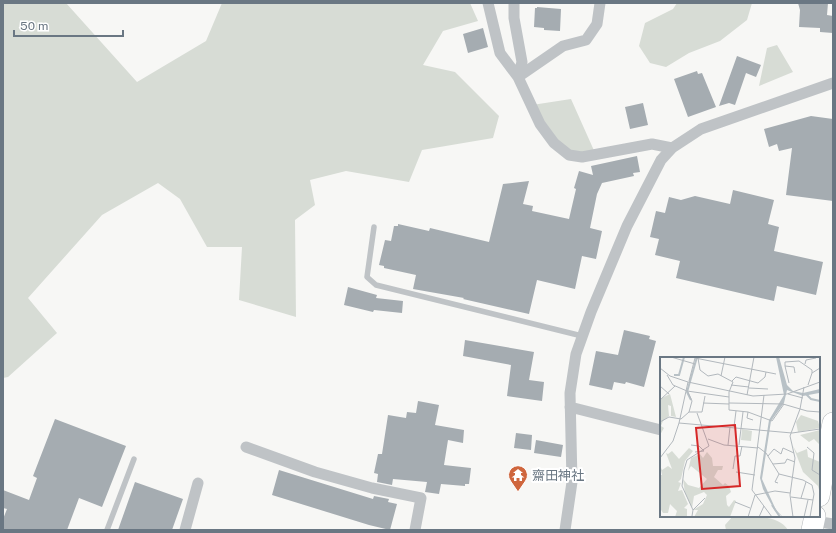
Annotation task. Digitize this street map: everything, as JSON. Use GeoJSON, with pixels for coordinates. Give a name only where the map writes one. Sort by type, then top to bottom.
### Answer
{"type":"FeatureCollection","features":[{"type":"Feature","properties":{"kind":"highway"},"geometry":{"type":"LineString","coordinates":[[820,487],[822,470],[833,423]]}},
{"type":"Feature","properties":{"kind":"street"},"geometry":{"type":"LineString","coordinates":[[488,3],[500,53],[518,77],[540,124],[554,143],[569,154],[582,158],[652,144],[672,148]]}},
{"type":"Feature","properties":{"kind":"street"},"geometry":{"type":"LineString","coordinates":[[514,3],[514,18],[522,62],[518,77]]}},
{"type":"Feature","properties":{"kind":"street"},"geometry":{"type":"LineString","coordinates":[[518,77],[563,46],[586,40],[596,24],[600,3]]}},
{"type":"Feature","properties":{"kind":"street"},"geometry":{"type":"LineString","coordinates":[[565,530],[572,482],[570,393],[576,354],[590,312],[627,226],[661,160],[672,148],[701,129],[833,83]]}},
{"type":"Feature","properties":{"kind":"street"},"geometry":{"type":"LineString","coordinates":[[570,407],[660,430]]}},
{"type":"Feature","properties":{"kind":"street"},"geometry":{"type":"LineString","coordinates":[[246,446],[315,472],[372,488],[421,498],[415,530]]}},
{"type":"Feature","properties":{"kind":"street"},"geometry":{"type":"LineString","coordinates":[[185,530],[198,482]]}},
{"type":"Feature","properties":{"kind":"lane"},"geometry":{"type":"LineString","coordinates":[[374,227],[367,277],[376,285],[582,336]]}},
{"type":"Feature","properties":{"kind":"lane"},"geometry":{"type":"LineString","coordinates":[[107,530],[134,459]]}},
{"type":"Feature","properties":{"kind":"shaded area"},"geometry":{"type":"Polygon","coordinates":[[[3,3],[66,3],[137,82],[206,41],[222,3],[470,3],[478,21],[443,31],[423,65],[455,72],[499,116],[493,138],[422,150],[409,182],[346,171],[310,180],[315,205],[295,220],[296,317],[239,300],[242,247],[207,247],[180,199],[158,183],[102,215],[28,298],[57,333],[8,377],[3,378],[3,3]]]}},
{"type":"Feature","properties":{"kind":"shaded area"},"geometry":{"type":"Polygon","coordinates":[[[677,3],[752,3],[747,20],[720,41],[689,53],[666,67],[650,63],[639,46],[645,23],[673,9],[677,3]]]}},
{"type":"Feature","properties":{"kind":"shaded area"},"geometry":{"type":"Polygon","coordinates":[[[777,45],[793,72],[759,86],[767,48],[777,45]]]}},
{"type":"Feature","properties":{"kind":"shaded area"},"geometry":{"type":"Polygon","coordinates":[[[571,99],[596,155],[569,155],[532,105],[571,99]]]}},
{"type":"Feature","properties":{"kind":"shaded area"},"geometry":{"type":"Polygon","coordinates":[[[732,517],[763,517],[778,521],[788,530],[726,530],[725,525],[732,517]]]}},
{"type":"Feature","properties":{"kind":"building"},"geometry":{"type":"Polygon","coordinates":[[[798,3],[828,3],[827,15],[833,16],[833,33],[820,32],[820,28],[799,27],[800,10],[798,3]]]}},
{"type":"Feature","properties":{"kind":"building"},"geometry":{"type":"Polygon","coordinates":[[[535,8],[561,9],[560,31],[544,30],[544,28],[534,27],[535,8]]]}},
{"type":"Feature","properties":{"kind":"building"},"geometry":{"type":"Polygon","coordinates":[[[483,28],[488,47],[468,53],[463,34],[483,28]]]}},
{"type":"Feature","properties":{"kind":"building"},"geometry":{"type":"Polygon","coordinates":[[[737,56],[761,65],[756,77],[746,73],[735,105],[729,103],[719,106],[737,56]]]}},
{"type":"Feature","properties":{"kind":"building"},"geometry":{"type":"Polygon","coordinates":[[[697,71],[698,74],[702,73],[716,107],[688,117],[674,79],[697,71]]]}},
{"type":"Feature","properties":{"kind":"building"},"geometry":{"type":"Polygon","coordinates":[[[643,103],[648,125],[630,129],[625,107],[643,103]]]}},
{"type":"Feature","properties":{"kind":"building"},"geometry":{"type":"Polygon","coordinates":[[[811,116],[833,119],[833,201],[786,195],[792,148],[779,151],[777,144],[769,147],[764,129],[811,116]]]}},
{"type":"Feature","properties":{"kind":"building"},"geometry":{"type":"Polygon","coordinates":[[[637,156],[640,172],[633,173],[634,176],[602,183],[597,194],[590,228],[602,231],[596,259],[582,256],[575,289],[537,280],[529,314],[463,299],[464,298],[413,289],[416,275],[384,268],[384,266],[379,265],[385,240],[391,241],[394,226],[398,226],[398,224],[429,231],[430,228],[489,242],[503,184],[529,181],[523,204],[533,206],[532,211],[569,219],[576,189],[574,188],[579,171],[593,175],[591,166],[637,156]]]}},
{"type":"Feature","properties":{"kind":"building"},"geometry":{"type":"Polygon","coordinates":[[[733,190],[774,200],[768,224],[779,227],[774,251],[823,262],[816,295],[777,286],[774,301],[676,278],[680,261],[655,255],[659,239],[650,237],[656,211],[665,213],[669,197],[681,200],[695,196],[730,204],[733,190]]]}},
{"type":"Feature","properties":{"kind":"building"},"geometry":{"type":"Polygon","coordinates":[[[348,287],[377,295],[376,298],[403,301],[402,313],[374,310],[373,312],[344,305],[348,287]]]}},
{"type":"Feature","properties":{"kind":"building"},"geometry":{"type":"Polygon","coordinates":[[[624,330],[650,336],[649,339],[656,341],[644,387],[626,382],[625,384],[614,382],[612,390],[589,385],[596,351],[618,355],[624,330]]]}},
{"type":"Feature","properties":{"kind":"building"},"geometry":{"type":"Polygon","coordinates":[[[465,340],[534,352],[529,380],[544,382],[542,401],[507,396],[511,365],[463,356],[465,340]]]}},
{"type":"Feature","properties":{"kind":"building"},"geometry":{"type":"Polygon","coordinates":[[[418,401],[439,405],[435,425],[464,430],[463,443],[448,440],[444,465],[471,468],[469,484],[465,484],[465,486],[441,484],[439,494],[425,492],[427,482],[393,479],[392,485],[377,482],[378,474],[374,473],[378,454],[382,454],[388,415],[406,418],[407,412],[416,413],[418,401]]]}},
{"type":"Feature","properties":{"kind":"building"},"geometry":{"type":"Polygon","coordinates":[[[55,419],[126,446],[102,507],[79,498],[67,530],[3,530],[3,519],[7,509],[3,508],[3,490],[29,500],[37,478],[33,476],[55,419]]]}},
{"type":"Feature","properties":{"kind":"building"},"geometry":{"type":"Polygon","coordinates":[[[516,433],[532,435],[531,450],[514,448],[516,433]]]}},
{"type":"Feature","properties":{"kind":"building"},"geometry":{"type":"Polygon","coordinates":[[[536,440],[563,445],[561,457],[534,453],[536,440]]]}},
{"type":"Feature","properties":{"kind":"building"},"geometry":{"type":"Polygon","coordinates":[[[279,470],[373,499],[374,496],[389,499],[388,502],[397,504],[390,530],[272,495],[279,470]]]}},
{"type":"Feature","properties":{"kind":"building"},"geometry":{"type":"Polygon","coordinates":[[[135,482],[183,499],[172,530],[118,530],[135,482]]]}},
{"type":"Feature","properties":{"kind":"place","name":"齋田神社"},"geometry":{"type":"Point","coordinates":[518,492]}}]}
